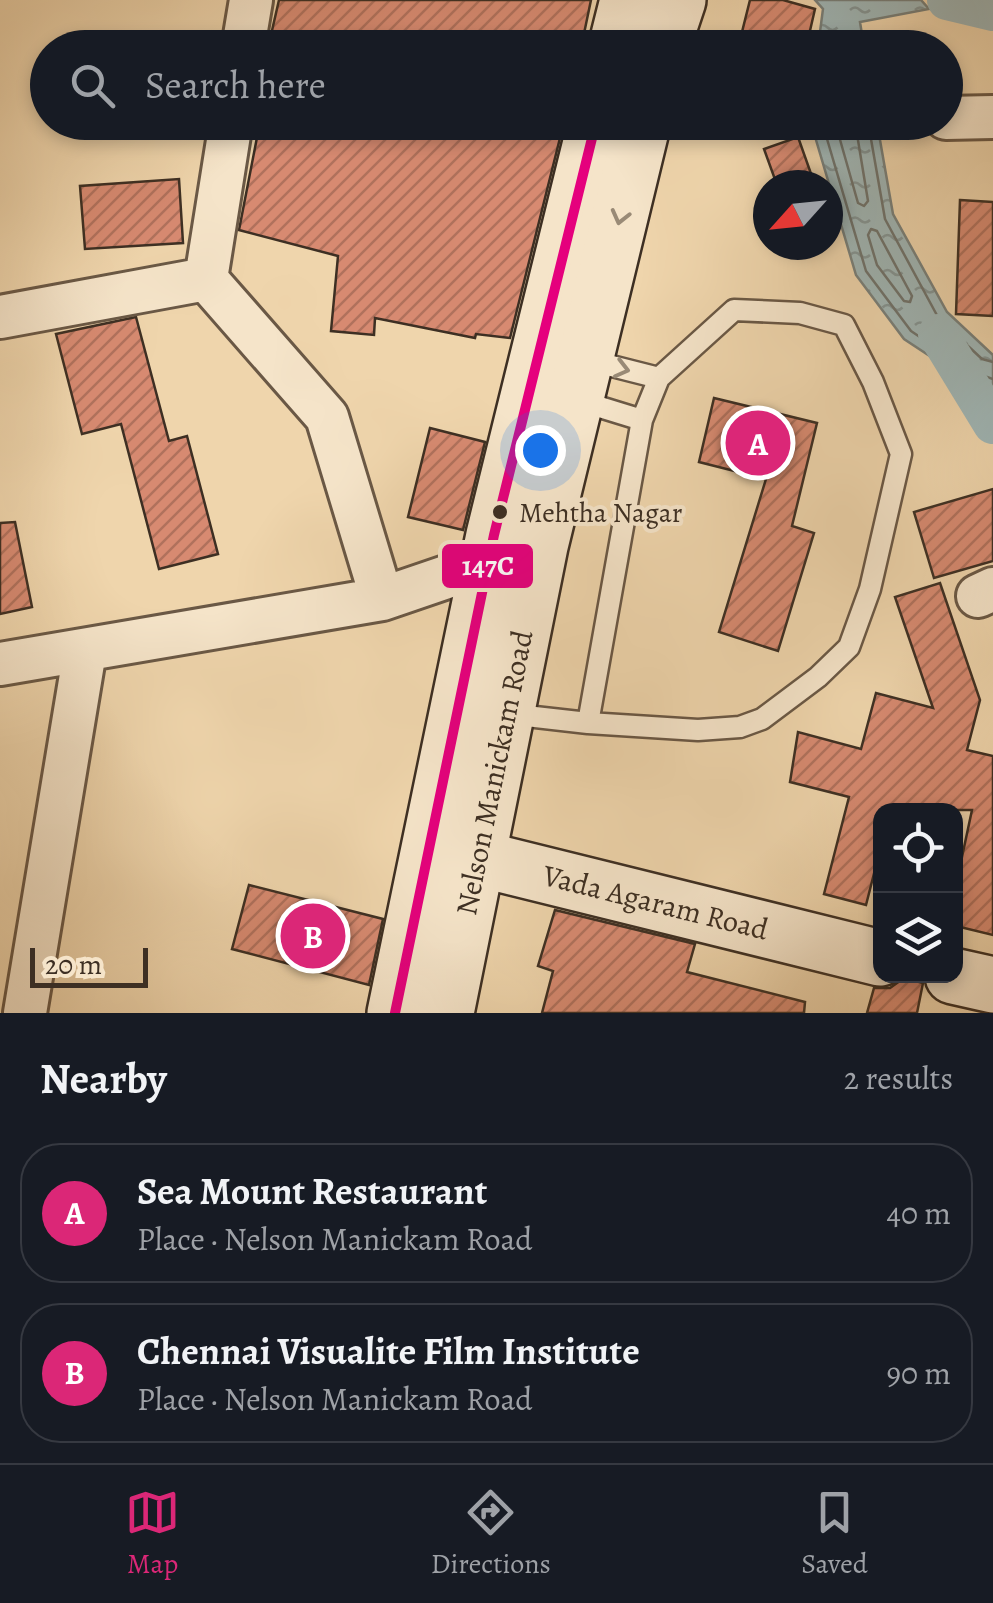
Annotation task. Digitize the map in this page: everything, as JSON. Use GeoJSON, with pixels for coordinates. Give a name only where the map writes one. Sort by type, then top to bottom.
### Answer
{"type":"FeatureCollection","features":[{"type":"Feature","properties":{"kind":"main road"},"geometry":{"type":"LineString","coordinates":[[620,30],[628,0]]}},
{"type":"Feature","properties":{"kind":"main road"},"geometry":{"type":"LineString","coordinates":[[668,30],[678,0]]}},
{"type":"Feature","properties":{"kind":"main road","name":"Nelson Manickam Road"},"geometry":{"type":"LineString","coordinates":[[446,1013],[454,852],[488,563],[592,140]]}},
{"type":"Feature","properties":{"kind":"main road","name":"Nelson Manickam Road"},"geometry":{"type":"LineString","coordinates":[[394,1013],[506,714],[540,546],[639,140]]}},
{"type":"Feature","properties":{"kind":"main road","name":"Vada Agaram Road"},"geometry":{"type":"LineString","coordinates":[[454,852],[873,956]]}},
{"type":"Feature","properties":{"kind":"main road"},"geometry":{"type":"LineString","coordinates":[[963,978],[993,986]]}},
{"type":"Feature","properties":{"kind":"street"},"geometry":{"type":"LineString","coordinates":[[246,30],[251,0]]}},
{"type":"Feature","properties":{"kind":"street"},"geometry":{"type":"LineString","coordinates":[[963,118],[993,117]]}},
{"type":"Feature","properties":{"kind":"street"},"geometry":{"type":"LineString","coordinates":[[206,279],[228,140]]}},
{"type":"Feature","properties":{"kind":"street"},"geometry":{"type":"LineString","coordinates":[[0,317],[206,279]]}},
{"type":"Feature","properties":{"kind":"street"},"geometry":{"type":"LineString","coordinates":[[206,279],[327,417],[382,600]]}},
{"type":"Feature","properties":{"kind":"street"},"geometry":{"type":"LineString","coordinates":[[0,664],[382,600],[540,546]]}},
{"type":"Feature","properties":{"kind":"street"},"geometry":{"type":"LineString","coordinates":[[26,1013],[86,651]]}},
{"type":"Feature","properties":{"kind":"lane"},"geometry":{"type":"LineString","coordinates":[[506,714],[588,723],[698,730],[740,727],[762,720],[848,647],[870,589],[901,454],[873,382],[844,326],[800,313],[734,310],[659,378],[642,420],[588,723]]}},
{"type":"Feature","properties":{"kind":"lane"},"geometry":{"type":"LineString","coordinates":[[580,380],[659,378]]}},
{"type":"Feature","properties":{"kind":"lane"},"geometry":{"type":"LineString","coordinates":[[580,380],[642,420]]}},
{"type":"Feature","properties":{"kind":"water"},"geometry":{"type":"Polygon","coordinates":[[[815,0],[921,0],[929,9],[860,22],[861,30],[820,30],[823,9],[815,0]]]}},
{"type":"Feature","properties":{"kind":"water"},"geometry":{"type":"Polygon","coordinates":[[[816,140],[880,140],[893,214],[947,312],[993,355],[993,390],[966,380],[904,339],[856,275],[843,231],[843,170],[825,170],[816,140]]]}},
{"type":"Feature","properties":{"kind":"building"},"geometry":{"type":"Polygon","coordinates":[[[279,0],[591,0],[585,30],[272,30],[279,0]]]}},
{"type":"Feature","properties":{"kind":"building"},"geometry":{"type":"Polygon","coordinates":[[[750,0],[783,0],[815,9],[810,30],[742,30],[750,0]]]}},
{"type":"Feature","properties":{"kind":"building"},"geometry":{"type":"Polygon","coordinates":[[[256,140],[560,140],[510,338],[476,334],[475,338],[375,318],[374,335],[331,331],[338,256],[239,230],[256,140]]]}},
{"type":"Feature","properties":{"kind":"building"},"geometry":{"type":"Polygon","coordinates":[[[799,140],[810,170],[772,170],[764,149],[799,140]]]}},
{"type":"Feature","properties":{"kind":"building"},"geometry":{"type":"Polygon","coordinates":[[[179,179],[183,243],[85,249],[80,186],[179,179]]]}},
{"type":"Feature","properties":{"kind":"building"},"geometry":{"type":"Polygon","coordinates":[[[960,200],[993,202],[993,316],[956,314],[960,200]]]}},
{"type":"Feature","properties":{"kind":"building"},"geometry":{"type":"Polygon","coordinates":[[[136,317],[169,441],[187,436],[218,554],[159,569],[121,424],[82,434],[56,334],[136,317]]]}},
{"type":"Feature","properties":{"kind":"building"},"geometry":{"type":"Polygon","coordinates":[[[714,398],[817,423],[792,526],[814,533],[778,651],[719,632],[766,479],[699,462],[714,398]]]}},
{"type":"Feature","properties":{"kind":"building"},"geometry":{"type":"Polygon","coordinates":[[[430,428],[485,442],[463,530],[408,517],[430,428]]]}},
{"type":"Feature","properties":{"kind":"building"},"geometry":{"type":"Polygon","coordinates":[[[993,489],[993,561],[934,578],[914,512],[993,489]]]}},
{"type":"Feature","properties":{"kind":"building"},"geometry":{"type":"Polygon","coordinates":[[[15,522],[32,607],[0,614],[0,523],[15,522]]]}},
{"type":"Feature","properties":{"kind":"building"},"geometry":{"type":"Polygon","coordinates":[[[940,583],[980,700],[967,750],[993,756],[993,935],[963,928],[963,852],[972,810],[963,810],[963,803],[873,803],[873,878],[866,905],[824,894],[849,797],[790,782],[798,732],[861,749],[876,693],[933,708],[895,597],[940,583]]]}},
{"type":"Feature","properties":{"kind":"building"},"geometry":{"type":"Polygon","coordinates":[[[249,885],[383,919],[369,985],[232,949],[249,885]]]}},
{"type":"Feature","properties":{"kind":"building"},"geometry":{"type":"Polygon","coordinates":[[[555,910],[695,944],[687,972],[805,1002],[804,1013],[542,1013],[553,971],[538,966],[555,910]]]}},
{"type":"Feature","properties":{"kind":"building"},"geometry":{"type":"Polygon","coordinates":[[[897,983],[923,983],[917,1013],[867,1013],[874,988],[890,988],[897,983]]]}},
{"type":"Feature","properties":{"kind":"waterway"},"geometry":{"type":"LineString","coordinates":[[947,0],[993,11]]}},
{"type":"Feature","properties":{"kind":"waterway"},"geometry":{"type":"LineString","coordinates":[[938,334],[993,424]]}},
{"type":"Feature","properties":{"kind":"transit line","name":"147C"},"geometry":{"type":"LineString","coordinates":[[395,1013],[494,535],[592,140]]}},
{"type":"Feature","properties":{"kind":"place","name":"Sea Mount Restaurant"},"geometry":{"type":"Point","coordinates":[758,443]}},
{"type":"Feature","properties":{"kind":"place","name":"Mehtha Nagar"},"geometry":{"type":"Point","coordinates":[500,512]}},
{"type":"Feature","properties":{"kind":"place","name":"Chennai Visualite Film Institute"},"geometry":{"type":"Point","coordinates":[313,936]}}]}
